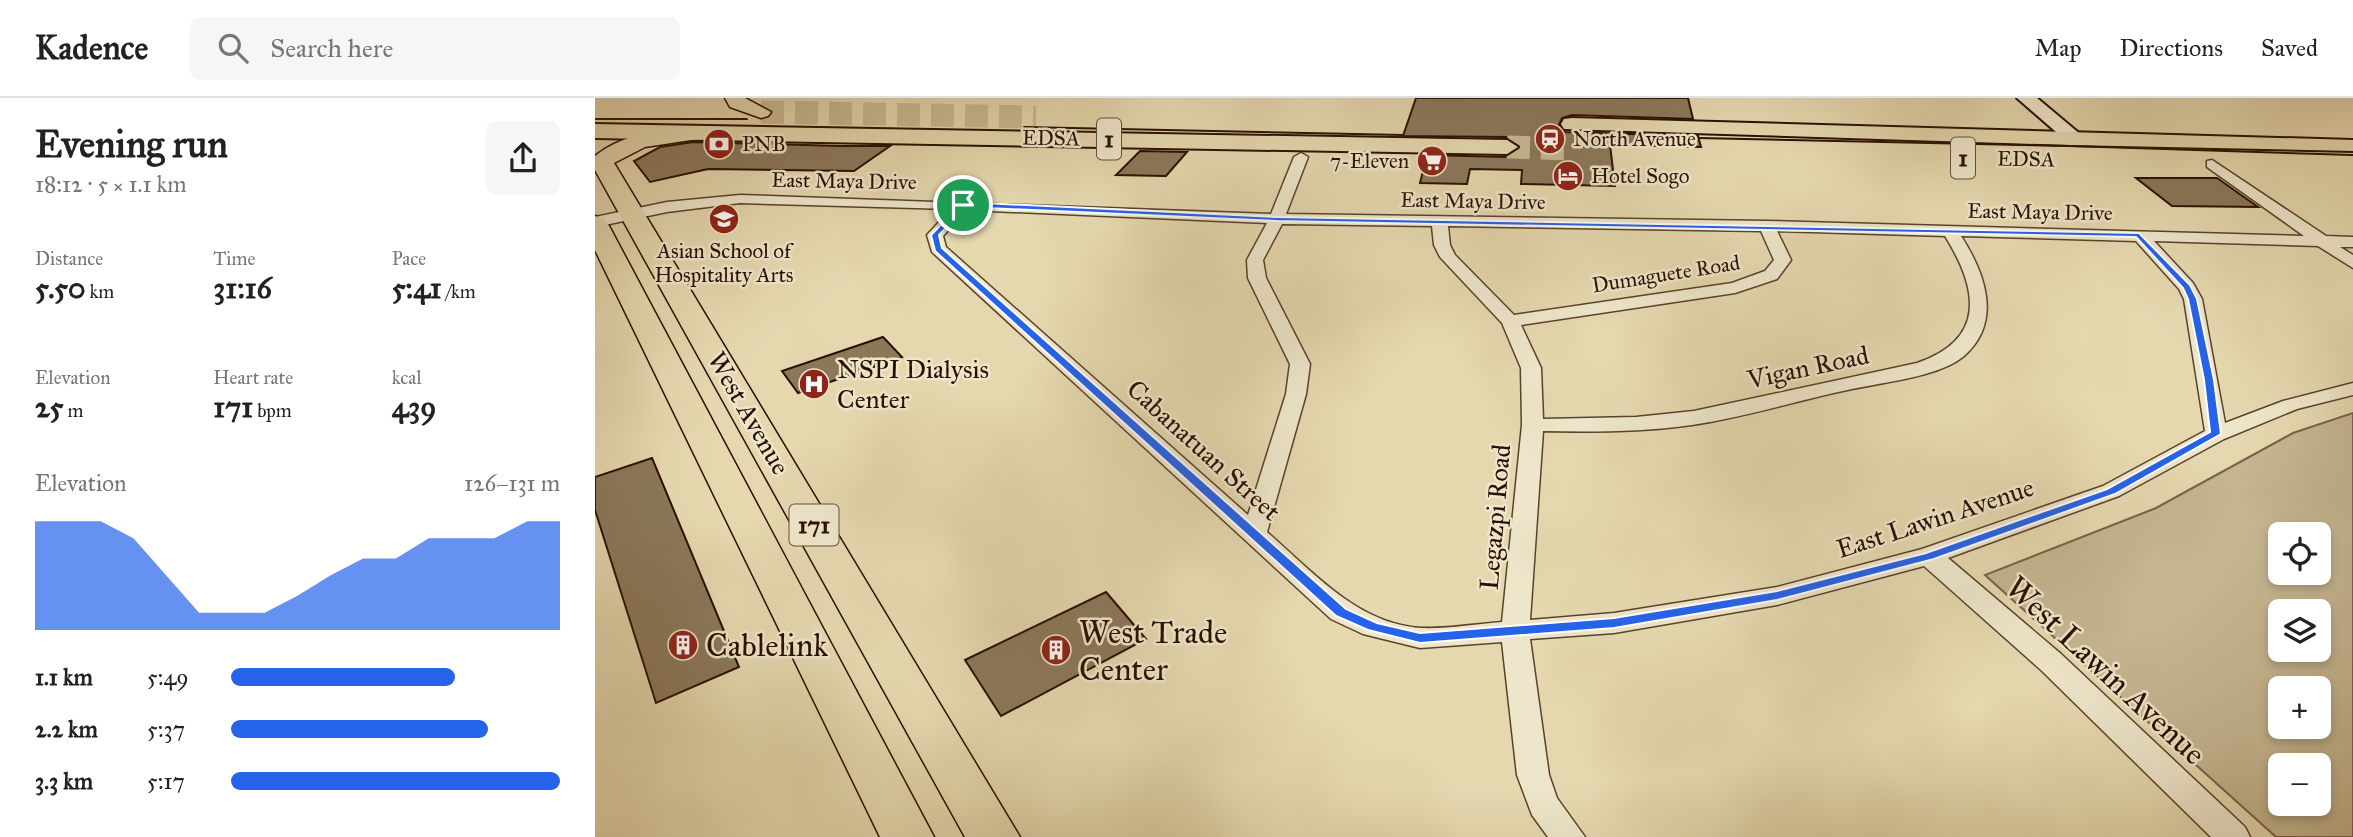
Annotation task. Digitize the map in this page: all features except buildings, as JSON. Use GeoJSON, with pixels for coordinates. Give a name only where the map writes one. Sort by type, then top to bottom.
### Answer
{"type":"FeatureCollection","features":[{"type":"Feature","properties":{"kind":"highway"},"geometry":{"type":"LineString","coordinates":[[728,104],[761,112]]}},
{"type":"Feature","properties":{"kind":"highway"},"geometry":{"type":"LineString","coordinates":[[595,112],[630,111]]}},
{"type":"Feature","properties":{"kind":"highway","name":"EDSA"},"geometry":{"type":"LineString","coordinates":[[1572,124],[2353,147]]}},
{"type":"Feature","properties":{"kind":"highway","name":"EDSA"},"geometry":{"type":"LineString","coordinates":[[595,131],[1507,147]]}},
{"type":"Feature","properties":{"kind":"highway","name":"EDSA"},"geometry":{"type":"LineString","coordinates":[[1884,156],[2353,167]]}},
{"type":"Feature","properties":{"kind":"main road","name":"EDSA"},"geometry":{"type":"LineString","coordinates":[[1989,135],[2045,124],[2070,134],[2353,141]]}},
{"type":"Feature","properties":{"kind":"main road","name":"West Avenue"},"geometry":{"type":"LineString","coordinates":[[711,132],[639,144],[602,162],[993,837]]}},
{"type":"Feature","properties":{"kind":"main road","name":"West Avenue"},"geometry":{"type":"LineString","coordinates":[[595,223],[907,837]]}},
{"type":"Feature","properties":{"kind":"street"},"geometry":{"type":"LineString","coordinates":[[2019,105],[2045,124]]}},
{"type":"Feature","properties":{"kind":"street"},"geometry":{"type":"LineString","coordinates":[[1255,532],[1296,394],[1300,364],[1255,268],[1257,254],[1277,219],[1301,157]]}},
{"type":"Feature","properties":{"kind":"street"},"geometry":{"type":"LineString","coordinates":[[2219,164],[2245,190],[2267,200],[2353,264]]}},
{"type":"Feature","properties":{"kind":"street","name":"East Maya Drive"},"geometry":{"type":"LineString","coordinates":[[595,223],[718,200],[963,205],[1277,219],[1767,226],[2353,242]]}},
{"type":"Feature","properties":{"kind":"street","name":"Cabanatuan Street"},"geometry":{"type":"LineString","coordinates":[[963,205],[935,235],[938,249],[1341,612],[1373,627],[1420,638],[1515,632]]}},
{"type":"Feature","properties":{"kind":"street","name":"Legazpi Road"},"geometry":{"type":"LineString","coordinates":[[1440,222],[1442,245],[1448,257],[1510,321],[1531,368],[1533,425],[1515,632],[1533,775],[1543,805],[1568,837]]}},
{"type":"Feature","properties":{"kind":"street","name":"Dumaguete Road"},"geometry":{"type":"LineString","coordinates":[[1510,321],[1693,295],[1759,282],[1778,270],[1783,260],[1767,226]]}},
{"type":"Feature","properties":{"kind":"street","name":"Vigan Road"},"geometry":{"type":"LineString","coordinates":[[1533,425],[1638,424],[1707,416],[1893,375],[1953,355],[1976,324],[1979,296],[1971,262],[1950,231]]}},
{"type":"Feature","properties":{"kind":"street"},"geometry":{"type":"LineString","coordinates":[[2139,235],[2187,287],[2193,299],[2209,380],[2216,434]]}},
{"type":"Feature","properties":{"kind":"street","name":"East Lawin Avenue"},"geometry":{"type":"LineString","coordinates":[[1515,632],[1614,623],[1777,596],[1929,556],[2111,491],[2216,434],[2290,405],[2353,389]]}},
{"type":"Feature","properties":{"kind":"street","name":"West Lawin Avenue"},"geometry":{"type":"LineString","coordinates":[[1929,556],[2051,662],[2233,837]]}},
{"type":"Feature","properties":{"kind":"shaded area"},"geometry":{"type":"Polygon","coordinates":[[[2353,413],[2353,837],[2276,837],[1985,575],[2156,508],[2293,433],[2353,413]]]}},
{"type":"Feature","properties":{"kind":"tunnel"},"geometry":{"type":"LineString","coordinates":[[761,112],[1036,117]]}},
{"type":"Feature","properties":{"kind":"tunnel"},"geometry":{"type":"LineString","coordinates":[[1507,147],[1573,149]]}},
{"type":"Feature","properties":{"kind":"tram line"},"geometry":{"type":"LineString","coordinates":[[595,119],[747,119]]}},
{"type":"Feature","properties":{"kind":"tram line"},"geometry":{"type":"LineString","coordinates":[[1024,127],[1403,135]]}},
{"type":"Feature","properties":{"kind":"tram line"},"geometry":{"type":"LineString","coordinates":[[1698,138],[2353,152]]}},
{"type":"Feature","properties":{"kind":"place","name":"North Avenue"},"geometry":{"type":"Point","coordinates":[1550,139]}},
{"type":"Feature","properties":{"kind":"place","name":"PNB"},"geometry":{"type":"Point","coordinates":[719,144]}},
{"type":"Feature","properties":{"kind":"place","name":"7-Eleven"},"geometry":{"type":"Point","coordinates":[1432,161]}},
{"type":"Feature","properties":{"kind":"place","name":"Hotel Sogo"},"geometry":{"type":"Point","coordinates":[1568,176]}},
{"type":"Feature","properties":{"kind":"place","name":"Asian School of Hospitality Arts"},"geometry":{"type":"Point","coordinates":[724,219]}},
{"type":"Feature","properties":{"kind":"place","name":"NSPI Dialysis Center"},"geometry":{"type":"Point","coordinates":[814,384]}},
{"type":"Feature","properties":{"kind":"place","name":"Cablelink"},"geometry":{"type":"Point","coordinates":[683,645]}},
{"type":"Feature","properties":{"kind":"place","name":"West Trade Center"},"geometry":{"type":"Point","coordinates":[1056,650]}},
{"type":"Feature","properties":{"kind":"route"},"geometry":{"type":"LineString","coordinates":[[963,205],[1277,219],[2139,235],[2187,287],[2193,299],[2209,380],[2216,434],[2111,491],[1929,556],[1777,596],[1614,623],[1420,638],[1373,627],[1341,612],[938,249],[935,235],[963,205]]}}]}
